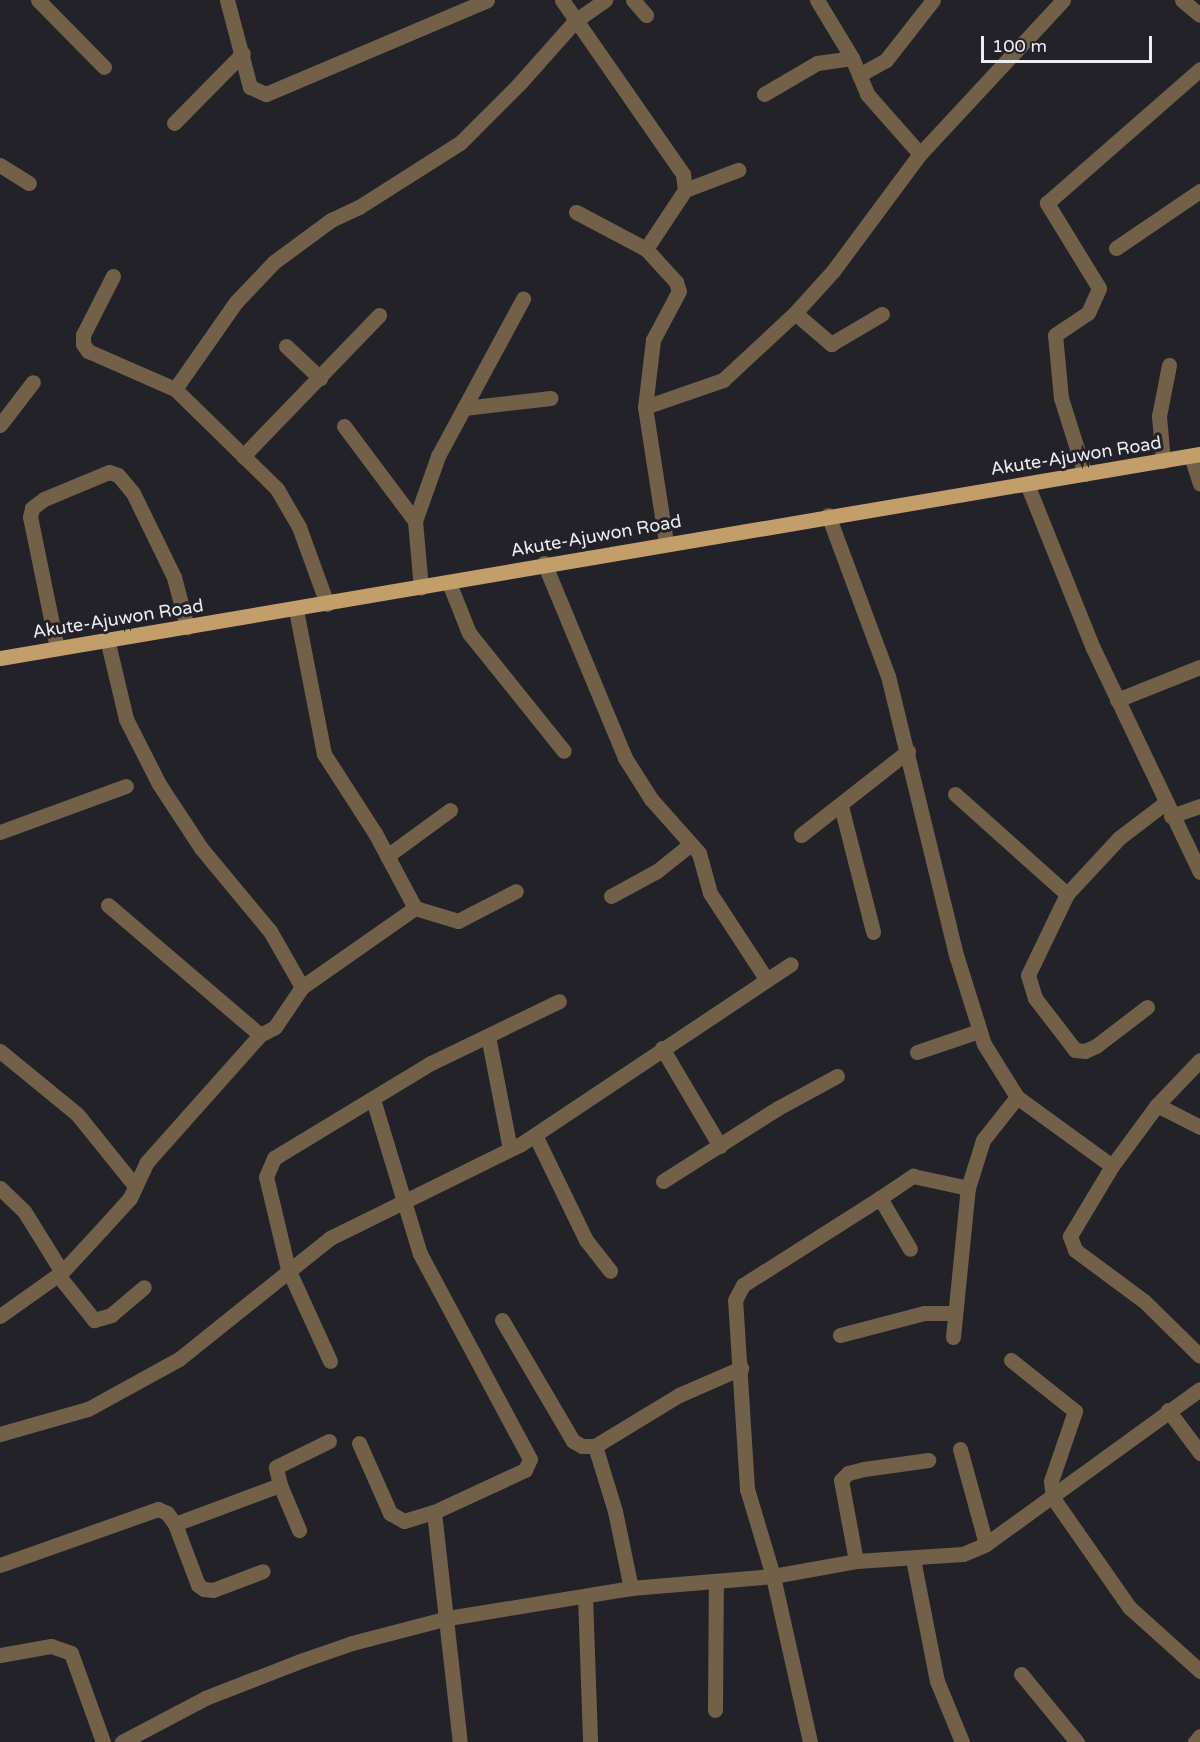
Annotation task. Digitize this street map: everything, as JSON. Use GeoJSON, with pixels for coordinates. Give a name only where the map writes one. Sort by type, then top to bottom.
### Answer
{"type":"FeatureCollection","features":[{"type":"Feature","properties":{"kind":"main road","name":"Akute-Ajuwon Road"},"geometry":{"type":"LineString","coordinates":[[0,658],[296,610],[449,583],[544,563],[1196,455]]}},
{"type":"Feature","properties":{"kind":"street"},"geometry":{"type":"LineString","coordinates":[[38,0],[104,67]]}},
{"type":"Feature","properties":{"kind":"street"},"geometry":{"type":"LineString","coordinates":[[227,0],[243,53],[250,87],[266,94],[487,0]]}},
{"type":"Feature","properties":{"kind":"street"},"geometry":{"type":"LineString","coordinates":[[562,0],[574,21],[683,174],[685,190]]}},
{"type":"Feature","properties":{"kind":"street"},"geometry":{"type":"LineString","coordinates":[[175,389],[236,302],[274,262],[332,220],[359,207],[460,143],[519,84],[574,21],[605,0]]}},
{"type":"Feature","properties":{"kind":"street"},"geometry":{"type":"LineString","coordinates":[[633,0],[646,15]]}},
{"type":"Feature","properties":{"kind":"street"},"geometry":{"type":"LineString","coordinates":[[817,0],[852,58],[867,94],[920,154]]}},
{"type":"Feature","properties":{"kind":"street"},"geometry":{"type":"LineString","coordinates":[[860,75],[886,60],[933,0]]}},
{"type":"Feature","properties":{"kind":"street"},"geometry":{"type":"LineString","coordinates":[[645,407],[723,380],[795,313],[833,271],[920,154],[1063,0]]}},
{"type":"Feature","properties":{"kind":"street"},"geometry":{"type":"LineString","coordinates":[[1182,0],[1200,15]]}},
{"type":"Feature","properties":{"kind":"street"},"geometry":{"type":"LineString","coordinates":[[174,123],[243,53]]}},
{"type":"Feature","properties":{"kind":"street"},"geometry":{"type":"LineString","coordinates":[[764,94],[817,63],[852,58]]}},
{"type":"Feature","properties":{"kind":"street"},"geometry":{"type":"LineString","coordinates":[[1085,474],[1061,398],[1055,335],[1088,313],[1099,288],[1047,203],[1200,69]]}},
{"type":"Feature","properties":{"kind":"street"},"geometry":{"type":"LineString","coordinates":[[0,165],[29,183]]}},
{"type":"Feature","properties":{"kind":"street"},"geometry":{"type":"LineString","coordinates":[[646,249],[685,190],[738,170]]}},
{"type":"Feature","properties":{"kind":"street"},"geometry":{"type":"LineString","coordinates":[[1116,248],[1200,191]]}},
{"type":"Feature","properties":{"kind":"street"},"geometry":{"type":"LineString","coordinates":[[576,212],[646,249],[676,282],[679,291],[653,340],[645,407],[666,543]]}},
{"type":"Feature","properties":{"kind":"street"},"geometry":{"type":"LineString","coordinates":[[113,276],[83,335],[83,344],[88,351],[175,389],[277,489],[299,527],[327,604]]}},
{"type":"Feature","properties":{"kind":"street"},"geometry":{"type":"LineString","coordinates":[[421,588],[415,521],[438,456],[523,299]]}},
{"type":"Feature","properties":{"kind":"street"},"geometry":{"type":"LineString","coordinates":[[795,313],[831,344],[882,314]]}},
{"type":"Feature","properties":{"kind":"street"},"geometry":{"type":"LineString","coordinates":[[243,456],[379,315]]}},
{"type":"Feature","properties":{"kind":"street"},"geometry":{"type":"LineString","coordinates":[[286,346],[320,378]]}},
{"type":"Feature","properties":{"kind":"street"},"geometry":{"type":"LineString","coordinates":[[1163,461],[1159,417],[1169,365]]}},
{"type":"Feature","properties":{"kind":"street"},"geometry":{"type":"LineString","coordinates":[[0,425],[33,382]]}},
{"type":"Feature","properties":{"kind":"street"},"geometry":{"type":"LineString","coordinates":[[464,408],[550,398]]}},
{"type":"Feature","properties":{"kind":"street"},"geometry":{"type":"LineString","coordinates":[[344,426],[415,521]]}},
{"type":"Feature","properties":{"kind":"street"},"geometry":{"type":"LineString","coordinates":[[1196,455],[1200,484]]}},
{"type":"Feature","properties":{"kind":"street"},"geometry":{"type":"LineString","coordinates":[[57,648],[30,517],[32,508],[44,499],[109,472],[118,475],[133,493],[174,577],[187,627]]}},
{"type":"Feature","properties":{"kind":"street"},"geometry":{"type":"LineString","coordinates":[[1027,484],[1117,700],[1168,810],[1200,872]]}},
{"type":"Feature","properties":{"kind":"street"},"geometry":{"type":"LineString","coordinates":[[828,515],[888,676],[957,958],[979,1031],[1017,1097],[1112,1166]]}},
{"type":"Feature","properties":{"kind":"street"},"geometry":{"type":"LineString","coordinates":[[544,563],[625,758],[651,799],[691,844],[705,866],[710,893],[767,981]]}},
{"type":"Feature","properties":{"kind":"street"},"geometry":{"type":"LineString","coordinates":[[449,583],[469,633],[564,751]]}},
{"type":"Feature","properties":{"kind":"street"},"geometry":{"type":"LineString","coordinates":[[296,610],[324,754],[387,856],[415,908],[458,921],[516,891]]}},
{"type":"Feature","properties":{"kind":"street"},"geometry":{"type":"LineString","coordinates":[[106,639],[126,719],[159,784],[201,848],[270,931],[302,987]]}},
{"type":"Feature","properties":{"kind":"street"},"geometry":{"type":"LineString","coordinates":[[1117,700],[1200,667]]}},
{"type":"Feature","properties":{"kind":"street"},"geometry":{"type":"LineString","coordinates":[[801,835],[841,806],[908,751]]}},
{"type":"Feature","properties":{"kind":"street"},"geometry":{"type":"LineString","coordinates":[[0,832],[126,786]]}},
{"type":"Feature","properties":{"kind":"street"},"geometry":{"type":"LineString","coordinates":[[955,794],[1067,894]]}},
{"type":"Feature","properties":{"kind":"street"},"geometry":{"type":"LineString","coordinates":[[841,806],[873,932]]}},
{"type":"Feature","properties":{"kind":"street"},"geometry":{"type":"LineString","coordinates":[[1147,1007],[1090,1048],[1075,1050],[1068,1044],[1035,998],[1028,975],[1067,894],[1119,838],[1168,810],[1200,806]]}},
{"type":"Feature","properties":{"kind":"street"},"geometry":{"type":"LineString","coordinates":[[387,856],[450,810]]}},
{"type":"Feature","properties":{"kind":"street"},"geometry":{"type":"LineString","coordinates":[[611,896],[657,871],[691,844]]}},
{"type":"Feature","properties":{"kind":"street"},"geometry":{"type":"LineString","coordinates":[[108,905],[261,1035]]}},
{"type":"Feature","properties":{"kind":"street"},"geometry":{"type":"LineString","coordinates":[[0,1316],[60,1273],[130,1198],[146,1162],[261,1035],[275,1027],[302,987],[415,908]]}},
{"type":"Feature","properties":{"kind":"street"},"geometry":{"type":"LineString","coordinates":[[0,1434],[88,1410],[170,1365],[250,1306],[288,1269],[330,1238],[535,1135],[662,1048],[791,964]]}},
{"type":"Feature","properties":{"kind":"street"},"geometry":{"type":"LineString","coordinates":[[330,1361],[288,1269],[266,1177],[274,1158],[431,1063],[559,1001]]}},
{"type":"Feature","properties":{"kind":"street"},"geometry":{"type":"LineString","coordinates":[[917,1052],[979,1031]]}},
{"type":"Feature","properties":{"kind":"street"},"geometry":{"type":"LineString","coordinates":[[488,1036],[510,1149]]}},
{"type":"Feature","properties":{"kind":"street"},"geometry":{"type":"LineString","coordinates":[[662,1048],[720,1146]]}},
{"type":"Feature","properties":{"kind":"street"},"geometry":{"type":"LineString","coordinates":[[0,1051],[77,1114],[135,1186]]}},
{"type":"Feature","properties":{"kind":"street"},"geometry":{"type":"LineString","coordinates":[[1200,1060],[1157,1104],[1112,1166],[1074,1228],[1070,1244],[1144,1301],[1200,1356]]}},
{"type":"Feature","properties":{"kind":"street"},"geometry":{"type":"LineString","coordinates":[[663,1181],[778,1108],[837,1076]]}},
{"type":"Feature","properties":{"kind":"street"},"geometry":{"type":"LineString","coordinates":[[953,1337],[968,1188],[983,1140],[1017,1097]]}},
{"type":"Feature","properties":{"kind":"street"},"geometry":{"type":"LineString","coordinates":[[359,1443],[390,1513],[404,1521],[434,1512],[525,1470],[530,1459],[420,1254],[402,1202],[374,1099]]}},
{"type":"Feature","properties":{"kind":"street"},"geometry":{"type":"LineString","coordinates":[[1157,1104],[1200,1127]]}},
{"type":"Feature","properties":{"kind":"street"},"geometry":{"type":"LineString","coordinates":[[535,1135],[586,1240],[610,1271]]}},
{"type":"Feature","properties":{"kind":"street"},"geometry":{"type":"LineString","coordinates":[[810,1742],[773,1576],[747,1489],[741,1428],[741,1368],[736,1291],[913,1176],[968,1188]]}},
{"type":"Feature","properties":{"kind":"street"},"geometry":{"type":"LineString","coordinates":[[0,1188],[24,1211],[60,1273],[94,1320],[105,1319],[144,1287]]}},
{"type":"Feature","properties":{"kind":"street"},"geometry":{"type":"LineString","coordinates":[[880,1198],[910,1250]]}},
{"type":"Feature","properties":{"kind":"street"},"geometry":{"type":"LineString","coordinates":[[840,1335],[924,1313],[956,1313]]}},
{"type":"Feature","properties":{"kind":"street"},"geometry":{"type":"LineString","coordinates":[[502,1320],[573,1441],[595,1446],[679,1395],[741,1368]]}},
{"type":"Feature","properties":{"kind":"street"},"geometry":{"type":"LineString","coordinates":[[1011,1360],[1075,1411],[1051,1481],[1053,1498],[1129,1607],[1200,1671]]}},
{"type":"Feature","properties":{"kind":"street"},"geometry":{"type":"LineString","coordinates":[[122,1742],[195,1702],[270,1673],[352,1643],[448,1618],[631,1588],[773,1576],[856,1562],[963,1554],[986,1544],[1053,1498],[1168,1410],[1200,1389]]}},
{"type":"Feature","properties":{"kind":"street"},"geometry":{"type":"LineString","coordinates":[[1168,1410],[1200,1453]]}},
{"type":"Feature","properties":{"kind":"street"},"geometry":{"type":"LineString","coordinates":[[299,1530],[280,1485],[276,1467],[329,1442]]}},
{"type":"Feature","properties":{"kind":"street"},"geometry":{"type":"LineString","coordinates":[[595,1446],[615,1511],[631,1588]]}},
{"type":"Feature","properties":{"kind":"street"},"geometry":{"type":"LineString","coordinates":[[960,1449],[986,1544]]}},
{"type":"Feature","properties":{"kind":"street"},"geometry":{"type":"LineString","coordinates":[[856,1562],[841,1480],[848,1473],[864,1469],[928,1460]]}},
{"type":"Feature","properties":{"kind":"street"},"geometry":{"type":"LineString","coordinates":[[174,1524],[280,1485]]}},
{"type":"Feature","properties":{"kind":"street"},"geometry":{"type":"LineString","coordinates":[[0,1565],[144,1512],[158,1509],[167,1513],[174,1524],[198,1585],[204,1589],[213,1590],[263,1571]]}},
{"type":"Feature","properties":{"kind":"street"},"geometry":{"type":"LineString","coordinates":[[434,1512],[448,1618],[460,1742]]}},
{"type":"Feature","properties":{"kind":"street"},"geometry":{"type":"LineString","coordinates":[[914,1559],[937,1681],[962,1742]]}},
{"type":"Feature","properties":{"kind":"street"},"geometry":{"type":"LineString","coordinates":[[715,1710],[716,1582]]}},
{"type":"Feature","properties":{"kind":"street"},"geometry":{"type":"LineString","coordinates":[[585,1596],[590,1742]]}},
{"type":"Feature","properties":{"kind":"street"},"geometry":{"type":"LineString","coordinates":[[0,1654],[51,1646],[70,1653],[103,1742]]}},
{"type":"Feature","properties":{"kind":"street"},"geometry":{"type":"LineString","coordinates":[[1021,1674],[1077,1742]]}},
{"type":"Feature","properties":{"kind":"street"},"geometry":{"type":"LineString","coordinates":[[1195,1742],[1200,1736]]}}]}
